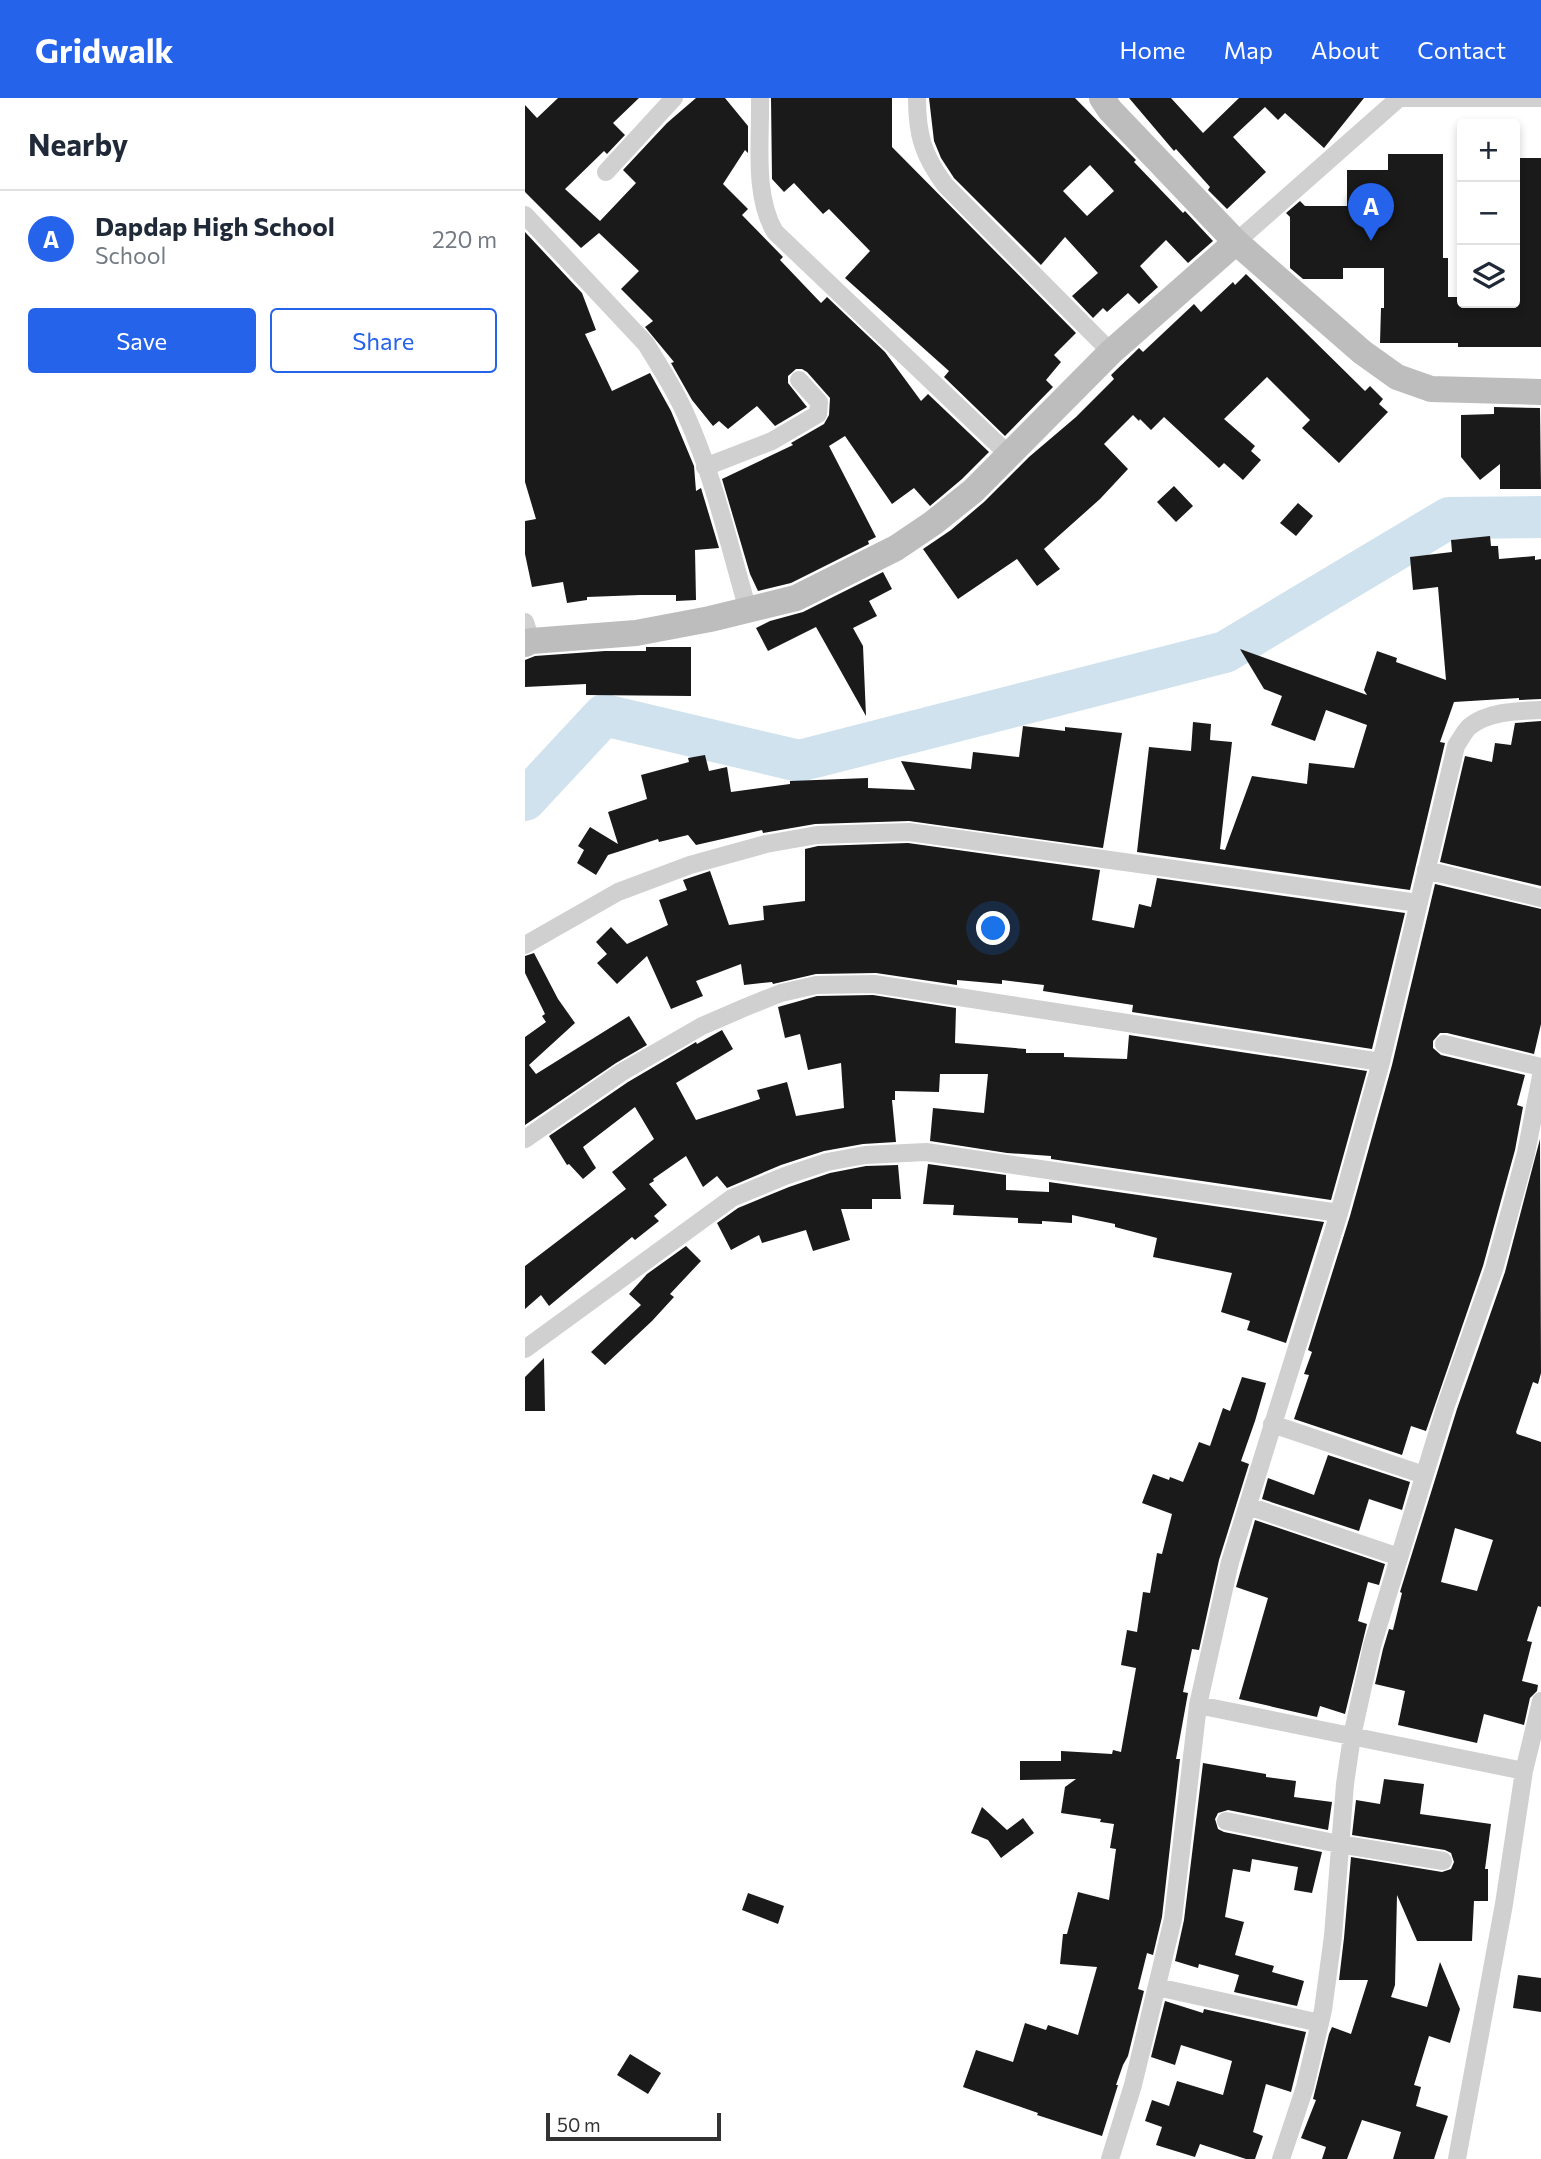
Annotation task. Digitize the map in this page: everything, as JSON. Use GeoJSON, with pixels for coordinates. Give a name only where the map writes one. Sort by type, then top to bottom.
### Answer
{"type":"FeatureCollection","features":[{"type":"Feature","properties":{"kind":"street"},"geometry":{"type":"LineString","coordinates":[[606,172],[674,98]]}},
{"type":"Feature","properties":{"kind":"street"},"geometry":{"type":"LineString","coordinates":[[760,98],[761,189],[764,207],[775,232],[1009,455]]}},
{"type":"Feature","properties":{"kind":"street"},"geometry":{"type":"LineString","coordinates":[[917,98],[921,142],[929,163],[944,185],[1111,352]]}},
{"type":"Feature","properties":{"kind":"street"},"geometry":{"type":"LineString","coordinates":[[1102,98],[1110,110],[1236,242],[1362,352],[1397,377],[1431,389],[1541,392]]}},
{"type":"Feature","properties":{"kind":"street"},"geometry":{"type":"LineString","coordinates":[[527,636],[636,633],[748,610],[796,598],[896,548],[973,491],[1111,352],[1398,99],[1541,98]]}},
{"type":"Feature","properties":{"kind":"street"},"geometry":{"type":"LineString","coordinates":[[525,215],[646,344],[686,414],[713,486],[748,610]]}},
{"type":"Feature","properties":{"kind":"street"},"geometry":{"type":"LineString","coordinates":[[705,467],[772,441],[818,414],[819,402],[799,380]]}},
{"type":"Feature","properties":{"kind":"street"},"geometry":{"type":"LineString","coordinates":[[1110,2159],[1133,2085],[1173,1919],[1198,1705],[1230,1562],[1339,1213],[1381,1062],[1456,746],[1469,728],[1485,719],[1511,711],[1541,709]]}},
{"type":"Feature","properties":{"kind":"street"},"geometry":{"type":"LineString","coordinates":[[525,945],[618,892],[690,865],[766,844],[817,835],[867,832],[909,832],[1418,903]]}},
{"type":"Feature","properties":{"kind":"street"},"geometry":{"type":"LineString","coordinates":[[1426,870],[1541,898]]}},
{"type":"Feature","properties":{"kind":"street"},"geometry":{"type":"LineString","coordinates":[[525,1139],[622,1072],[702,1027],[781,993],[816,985],[874,984],[1381,1062]]}},
{"type":"Feature","properties":{"kind":"street"},"geometry":{"type":"LineString","coordinates":[[1444,1044],[1541,1067]]}},
{"type":"Feature","properties":{"kind":"street"},"geometry":{"type":"LineString","coordinates":[[1280,2159],[1305,2087],[1320,2023],[1333,1936],[1345,1784],[1352,1736],[1372,1646],[1446,1405],[1494,1269],[1535,1136],[1541,1076]]}},
{"type":"Feature","properties":{"kind":"street"},"geometry":{"type":"LineString","coordinates":[[525,1349],[732,1198],[827,1162],[865,1155],[926,1152],[1339,1213]]}},
{"type":"Feature","properties":{"kind":"street"},"geometry":{"type":"LineString","coordinates":[[1272,1424],[1424,1475]]}},
{"type":"Feature","properties":{"kind":"street"},"geometry":{"type":"LineString","coordinates":[[1248,1506],[1399,1558]]}},
{"type":"Feature","properties":{"kind":"street"},"geometry":{"type":"LineString","coordinates":[[1457,2159],[1504,1904],[1524,1771],[1541,1701]]}},
{"type":"Feature","properties":{"kind":"street"},"geometry":{"type":"LineString","coordinates":[[1198,1705],[1524,1771]]}},
{"type":"Feature","properties":{"kind":"street"},"geometry":{"type":"LineString","coordinates":[[1226,1821],[1339,1844],[1443,1861]]}},
{"type":"Feature","properties":{"kind":"street"},"geometry":{"type":"LineString","coordinates":[[1157,1987],[1320,2023]]}},
{"type":"Feature","properties":{"kind":"building"},"geometry":{"type":"Polygon","coordinates":[[[558,98],[639,98],[613,123],[625,135],[607,154],[604,151],[565,189],[600,221],[636,183],[623,170],[667,123],[696,98],[725,98],[748,126],[748,153],[745,150],[723,184],[748,209],[742,215],[783,257],[780,260],[821,303],[827,297],[885,352],[921,401],[928,394],[989,452],[930,506],[914,488],[892,504],[845,436],[829,446],[876,537],[868,541],[869,544],[791,583],[758,591],[750,574],[722,479],[793,445],[791,443],[824,424],[829,415],[830,398],[807,372],[796,369],[788,376],[788,383],[807,407],[775,426],[757,406],[728,429],[719,421],[713,426],[692,400],[671,363],[674,362],[645,327],[653,321],[621,289],[639,271],[599,233],[581,248],[525,192],[525,105],[537,118],[558,98]]]}},
{"type":"Feature","properties":{"kind":"building"},"geometry":{"type":"Polygon","coordinates":[[[771,98],[892,98],[892,147],[1076,333],[1054,355],[1061,362],[1046,380],[1053,387],[1005,436],[944,377],[949,371],[845,278],[870,251],[829,209],[823,214],[794,183],[784,192],[772,179],[771,98]]]}},
{"type":"Feature","properties":{"kind":"building"},"geometry":{"type":"Polygon","coordinates":[[[929,98],[1075,98],[1183,213],[1185,211],[1213,241],[1188,263],[1166,240],[1140,266],[1158,287],[1139,304],[1128,293],[1107,312],[1103,308],[1093,318],[1072,296],[1098,273],[1065,237],[1041,265],[954,178],[934,141],[929,98]],[[1090,165],[1063,191],[1087,216],[1114,191],[1090,165]]]}},
{"type":"Feature","properties":{"kind":"building"},"geometry":{"type":"Polygon","coordinates":[[[1129,98],[1171,98],[1203,133],[1239,98],[1364,98],[1324,148],[1285,113],[1278,120],[1265,107],[1233,137],[1266,172],[1227,209],[1129,98]]]}},
{"type":"Feature","properties":{"kind":"building"},"geometry":{"type":"Polygon","coordinates":[[[1388,154],[1443,154],[1443,258],[1448,258],[1448,297],[1457,297],[1457,308],[1520,308],[1520,158],[1541,158],[1541,347],[1380,343],[1381,308],[1384,308],[1384,268],[1343,268],[1343,279],[1303,279],[1290,268],[1290,217],[1286,213],[1300,201],[1305,206],[1347,206],[1347,170],[1388,170],[1388,154]]]}},
{"type":"Feature","properties":{"kind":"building"},"geometry":{"type":"Polygon","coordinates":[[[525,232],[582,293],[596,330],[585,334],[612,391],[650,373],[671,411],[694,466],[696,491],[701,488],[719,548],[695,550],[696,600],[676,601],[676,595],[640,595],[587,597],[587,600],[567,603],[563,582],[532,587],[525,554],[525,521],[536,519],[525,482],[525,232]]]}},
{"type":"Feature","properties":{"kind":"building"},"geometry":{"type":"Polygon","coordinates":[[[1246,274],[1365,391],[1370,386],[1383,399],[1379,404],[1388,412],[1339,463],[1302,428],[1310,420],[1267,377],[1224,419],[1255,446],[1251,451],[1261,460],[1243,480],[1224,463],[1219,468],[1164,417],[1151,430],[1133,415],[1104,444],[1128,469],[1100,499],[1044,549],[1060,569],[1037,586],[1017,559],[958,599],[923,549],[984,502],[1029,457],[1076,417],[1114,379],[1111,375],[1139,348],[1143,352],[1194,304],[1201,312],[1233,282],[1235,285],[1246,274]]]}},
{"type":"Feature","properties":{"kind":"building"},"geometry":{"type":"Polygon","coordinates":[[[1494,407],[1540,408],[1541,489],[1500,489],[1500,464],[1480,480],[1461,457],[1461,415],[1494,414],[1494,407]]]}},
{"type":"Feature","properties":{"kind":"building"},"geometry":{"type":"Polygon","coordinates":[[[1174,486],[1193,506],[1176,522],[1157,502],[1174,486]]]}},
{"type":"Feature","properties":{"kind":"building"},"geometry":{"type":"Polygon","coordinates":[[[1298,503],[1313,516],[1296,536],[1280,523],[1298,503]]]}},
{"type":"Feature","properties":{"kind":"building"},"geometry":{"type":"Polygon","coordinates":[[[1490,536],[1491,546],[1498,546],[1499,559],[1535,556],[1535,560],[1541,559],[1541,699],[1454,702],[1440,742],[1445,743],[1410,890],[1137,852],[1149,747],[1191,751],[1193,722],[1211,724],[1210,740],[1232,742],[1220,849],[1225,850],[1252,776],[1307,784],[1309,763],[1354,768],[1367,725],[1326,710],[1315,741],[1271,725],[1282,696],[1264,689],[1240,649],[1367,695],[1364,690],[1377,651],[1397,658],[1396,662],[1446,680],[1438,587],[1413,590],[1410,557],[1452,552],[1451,540],[1490,536]]]}},
{"type":"Feature","properties":{"kind":"building"},"geometry":{"type":"Polygon","coordinates":[[[883,572],[892,589],[869,601],[877,616],[853,628],[863,646],[866,716],[816,627],[768,651],[756,628],[770,621],[803,612],[883,572]]]}},
{"type":"Feature","properties":{"kind":"building"},"geometry":{"type":"Polygon","coordinates":[[[646,647],[691,647],[691,696],[586,695],[586,684],[525,687],[525,660],[535,656],[646,651],[646,647]]]}},
{"type":"Feature","properties":{"kind":"building"},"geometry":{"type":"Polygon","coordinates":[[[1541,721],[1541,886],[1440,862],[1465,756],[1492,762],[1495,743],[1511,745],[1515,723],[1541,721]]]}},
{"type":"Feature","properties":{"kind":"building"},"geometry":{"type":"Polygon","coordinates":[[[1023,726],[1122,733],[1103,848],[909,821],[815,824],[763,833],[762,830],[696,845],[688,835],[659,842],[658,839],[608,855],[596,875],[577,863],[584,850],[578,846],[590,827],[618,844],[608,812],[647,799],[641,775],[689,762],[688,758],[705,755],[709,771],[727,767],[731,792],[790,784],[790,781],[868,778],[868,788],[915,790],[901,761],[971,769],[973,752],[1019,757],[1023,726]]]}},
{"type":"Feature","properties":{"kind":"building"},"geometry":{"type":"Polygon","coordinates":[[[908,843],[1100,870],[1092,920],[1134,928],[1139,904],[1151,907],[1157,878],[1405,913],[1372,1049],[1132,1012],[1133,1005],[1043,991],[1044,985],[1002,980],[1002,984],[957,980],[957,985],[876,973],[816,974],[773,984],[744,985],[741,964],[696,981],[703,996],[671,1009],[647,956],[617,984],[597,963],[607,954],[596,942],[611,927],[627,944],[668,925],[659,900],[687,890],[683,880],[710,871],[729,925],[764,920],[763,906],[805,901],[805,849],[818,846],[908,843]]]}},
{"type":"Feature","properties":{"kind":"building"},"geometry":{"type":"Polygon","coordinates":[[[1435,884],[1541,909],[1541,1024],[1534,1054],[1447,1033],[1440,1033],[1433,1041],[1433,1048],[1441,1055],[1525,1075],[1517,1105],[1523,1107],[1515,1150],[1483,1266],[1426,1431],[1411,1426],[1402,1455],[1294,1419],[1309,1375],[1304,1374],[1312,1352],[1308,1350],[1350,1216],[1392,1065],[1435,884]]]}},
{"type":"Feature","properties":{"kind":"building"},"geometry":{"type":"Polygon","coordinates":[[[534,953],[558,999],[575,1023],[529,1065],[536,1074],[629,1016],[647,1045],[525,1125],[525,1037],[546,1022],[542,1016],[545,1014],[525,973],[525,956],[534,953]]]}},
{"type":"Feature","properties":{"kind":"building"},"geometry":{"type":"Polygon","coordinates":[[[873,995],[956,1008],[955,1043],[1026,1049],[1026,1053],[1064,1053],[1064,1057],[1127,1059],[1129,1035],[1367,1071],[1331,1200],[1051,1159],[1051,1156],[1007,1153],[930,1141],[933,1108],[984,1113],[988,1074],[940,1074],[939,1092],[895,1091],[895,1100],[892,1100],[896,1142],[863,1144],[824,1151],[781,1165],[727,1188],[717,1176],[703,1187],[686,1156],[649,1184],[667,1205],[654,1216],[659,1221],[635,1240],[632,1237],[549,1306],[541,1295],[525,1309],[525,1266],[626,1189],[612,1172],[654,1139],[635,1107],[583,1147],[596,1168],[583,1179],[567,1165],[549,1136],[628,1082],[722,1030],[733,1049],[676,1083],[696,1120],[760,1099],[757,1090],[787,1082],[796,1116],[844,1108],[841,1063],[808,1070],[800,1034],[785,1038],[778,1007],[817,996],[873,995]]]}},
{"type":"Feature","properties":{"kind":"building"},"geometry":{"type":"Polygon","coordinates":[[[1540,1139],[1541,1373],[1538,1384],[1533,1382],[1516,1432],[1541,1442],[1541,1607],[1538,1606],[1527,1641],[1532,1642],[1522,1681],[1538,1685],[1537,1691],[1530,1698],[1524,1725],[1484,1714],[1477,1743],[1398,1725],[1405,1691],[1375,1684],[1383,1649],[1389,1629],[1393,1630],[1402,1593],[1400,1592],[1457,1409],[1505,1272],[1540,1139]],[[1455,1528],[1441,1582],[1477,1591],[1493,1540],[1455,1528]]]}},
{"type":"Feature","properties":{"kind":"building"},"geometry":{"type":"Polygon","coordinates":[[[928,1164],[1006,1175],[1006,1190],[1049,1192],[1049,1182],[1324,1222],[1286,1343],[1247,1330],[1250,1321],[1221,1312],[1232,1273],[1153,1257],[1157,1238],[1115,1227],[1115,1224],[1072,1215],[1072,1223],[1042,1221],[1042,1224],[1018,1223],[1018,1218],[953,1215],[954,1205],[923,1204],[928,1164]]]}},
{"type":"Feature","properties":{"kind":"building"},"geometry":{"type":"Polygon","coordinates":[[[898,1165],[901,1199],[872,1199],[872,1209],[841,1209],[850,1240],[813,1251],[806,1230],[762,1243],[759,1235],[731,1250],[717,1223],[738,1208],[830,1173],[866,1166],[898,1165]]]}},
{"type":"Feature","properties":{"kind":"building"},"geometry":{"type":"Polygon","coordinates":[[[686,1246],[701,1261],[670,1294],[674,1297],[652,1321],[605,1365],[591,1352],[641,1305],[629,1294],[647,1274],[686,1246]]]}},
{"type":"Feature","properties":{"kind":"building"},"geometry":{"type":"Polygon","coordinates":[[[544,1358],[545,1411],[525,1411],[525,1377],[544,1358]]]}},
{"type":"Feature","properties":{"kind":"building"},"geometry":{"type":"Polygon","coordinates":[[[1242,1377],[1266,1383],[1241,1461],[1249,1464],[1219,1560],[1199,1650],[1192,1649],[1183,1692],[1188,1693],[1176,1759],[1180,1759],[1162,1917],[1153,1955],[1147,1953],[1138,1989],[1144,1991],[1128,2056],[1116,2085],[1102,2136],[963,2087],[976,2050],[1013,2062],[1025,2023],[1046,2030],[1048,2025],[1078,2035],[1097,1967],[1060,1964],[1063,1934],[1067,1934],[1078,1892],[1109,1900],[1116,1849],[1110,1848],[1114,1824],[1100,1822],[1101,1819],[1061,1813],[1065,1787],[1076,1779],[1020,1780],[1020,1761],[1061,1761],[1061,1751],[1112,1754],[1113,1750],[1121,1752],[1136,1668],[1121,1665],[1127,1630],[1137,1632],[1143,1592],[1150,1593],[1157,1553],[1162,1554],[1172,1514],[1142,1503],[1153,1474],[1183,1482],[1199,1442],[1210,1446],[1223,1408],[1230,1411],[1242,1377]]]}},
{"type":"Feature","properties":{"kind":"building"},"geometry":{"type":"Polygon","coordinates":[[[1328,1455],[1410,1482],[1402,1510],[1369,1499],[1359,1531],[1262,1499],[1268,1478],[1314,1495],[1328,1455]]]}},
{"type":"Feature","properties":{"kind":"building"},"geometry":{"type":"Polygon","coordinates":[[[1255,1520],[1385,1564],[1379,1585],[1368,1582],[1358,1621],[1367,1624],[1345,1714],[1320,1706],[1317,1717],[1239,1699],[1268,1598],[1236,1587],[1255,1520]]]}},
{"type":"Feature","properties":{"kind":"building"},"geometry":{"type":"Polygon","coordinates":[[[1203,1763],[1296,1781],[1294,1797],[1332,1802],[1328,1830],[1228,1810],[1218,1813],[1215,1819],[1218,1829],[1224,1832],[1322,1852],[1312,1893],[1294,1890],[1298,1867],[1252,1859],[1250,1872],[1233,1869],[1225,1917],[1244,1922],[1235,1955],[1274,1966],[1272,1972],[1304,1981],[1297,2006],[1234,1992],[1239,1975],[1199,1964],[1198,1968],[1175,1961],[1184,1920],[1203,1763]]]}},
{"type":"Feature","properties":{"kind":"building"},"geometry":{"type":"Polygon","coordinates":[[[1384,1779],[1424,1784],[1420,1814],[1491,1824],[1485,1869],[1488,1869],[1488,1901],[1474,1901],[1472,1941],[1417,1941],[1397,1895],[1395,1985],[1391,1997],[1427,2007],[1440,1962],[1460,2009],[1450,2043],[1429,2036],[1414,2085],[1421,2087],[1416,2106],[1448,2116],[1434,2159],[1393,2159],[1401,2132],[1362,2120],[1347,2159],[1322,2159],[1326,2147],[1301,2138],[1316,2100],[1313,2099],[1329,2034],[1332,2027],[1351,2034],[1368,1980],[1339,1980],[1351,1857],[1442,1872],[1451,1869],[1454,1862],[1451,1853],[1445,1850],[1352,1835],[1356,1800],[1380,1804],[1384,1779]]]}},
{"type":"Feature","properties":{"kind":"building"},"geometry":{"type":"Polygon","coordinates":[[[982,1807],[1007,1830],[1023,1818],[1034,1833],[1001,1858],[988,1840],[971,1833],[982,1807]]]}},
{"type":"Feature","properties":{"kind":"building"},"geometry":{"type":"Polygon","coordinates":[[[748,1893],[784,1906],[778,1924],[742,1910],[748,1893]]]}},
{"type":"Feature","properties":{"kind":"building"},"geometry":{"type":"Polygon","coordinates":[[[1518,1975],[1541,1978],[1541,2012],[1513,2008],[1518,1975]]]}},
{"type":"Feature","properties":{"kind":"building"},"geometry":{"type":"Polygon","coordinates":[[[1165,2001],[1203,2013],[1204,2009],[1306,2032],[1291,2092],[1266,2084],[1253,2132],[1263,2136],[1255,2159],[1246,2159],[1200,2144],[1195,2157],[1156,2145],[1162,2127],[1145,2121],[1152,2100],[1169,2106],[1177,2081],[1223,2095],[1232,2061],[1181,2045],[1175,2065],[1151,2057],[1165,2001]]]}},
{"type":"Feature","properties":{"kind":"building"},"geometry":{"type":"Polygon","coordinates":[[[630,2054],[661,2073],[648,2094],[617,2075],[630,2054]]]}},
{"type":"Feature","properties":{"kind":"waterway"},"geometry":{"type":"LineString","coordinates":[[525,800],[604,715],[799,761],[1225,652],[1449,518],[1541,517]]}},
{"type":"Feature","properties":{"kind":"place","name":"Dapdap High School"},"geometry":{"type":"Point","coordinates":[1371,241]}}]}
